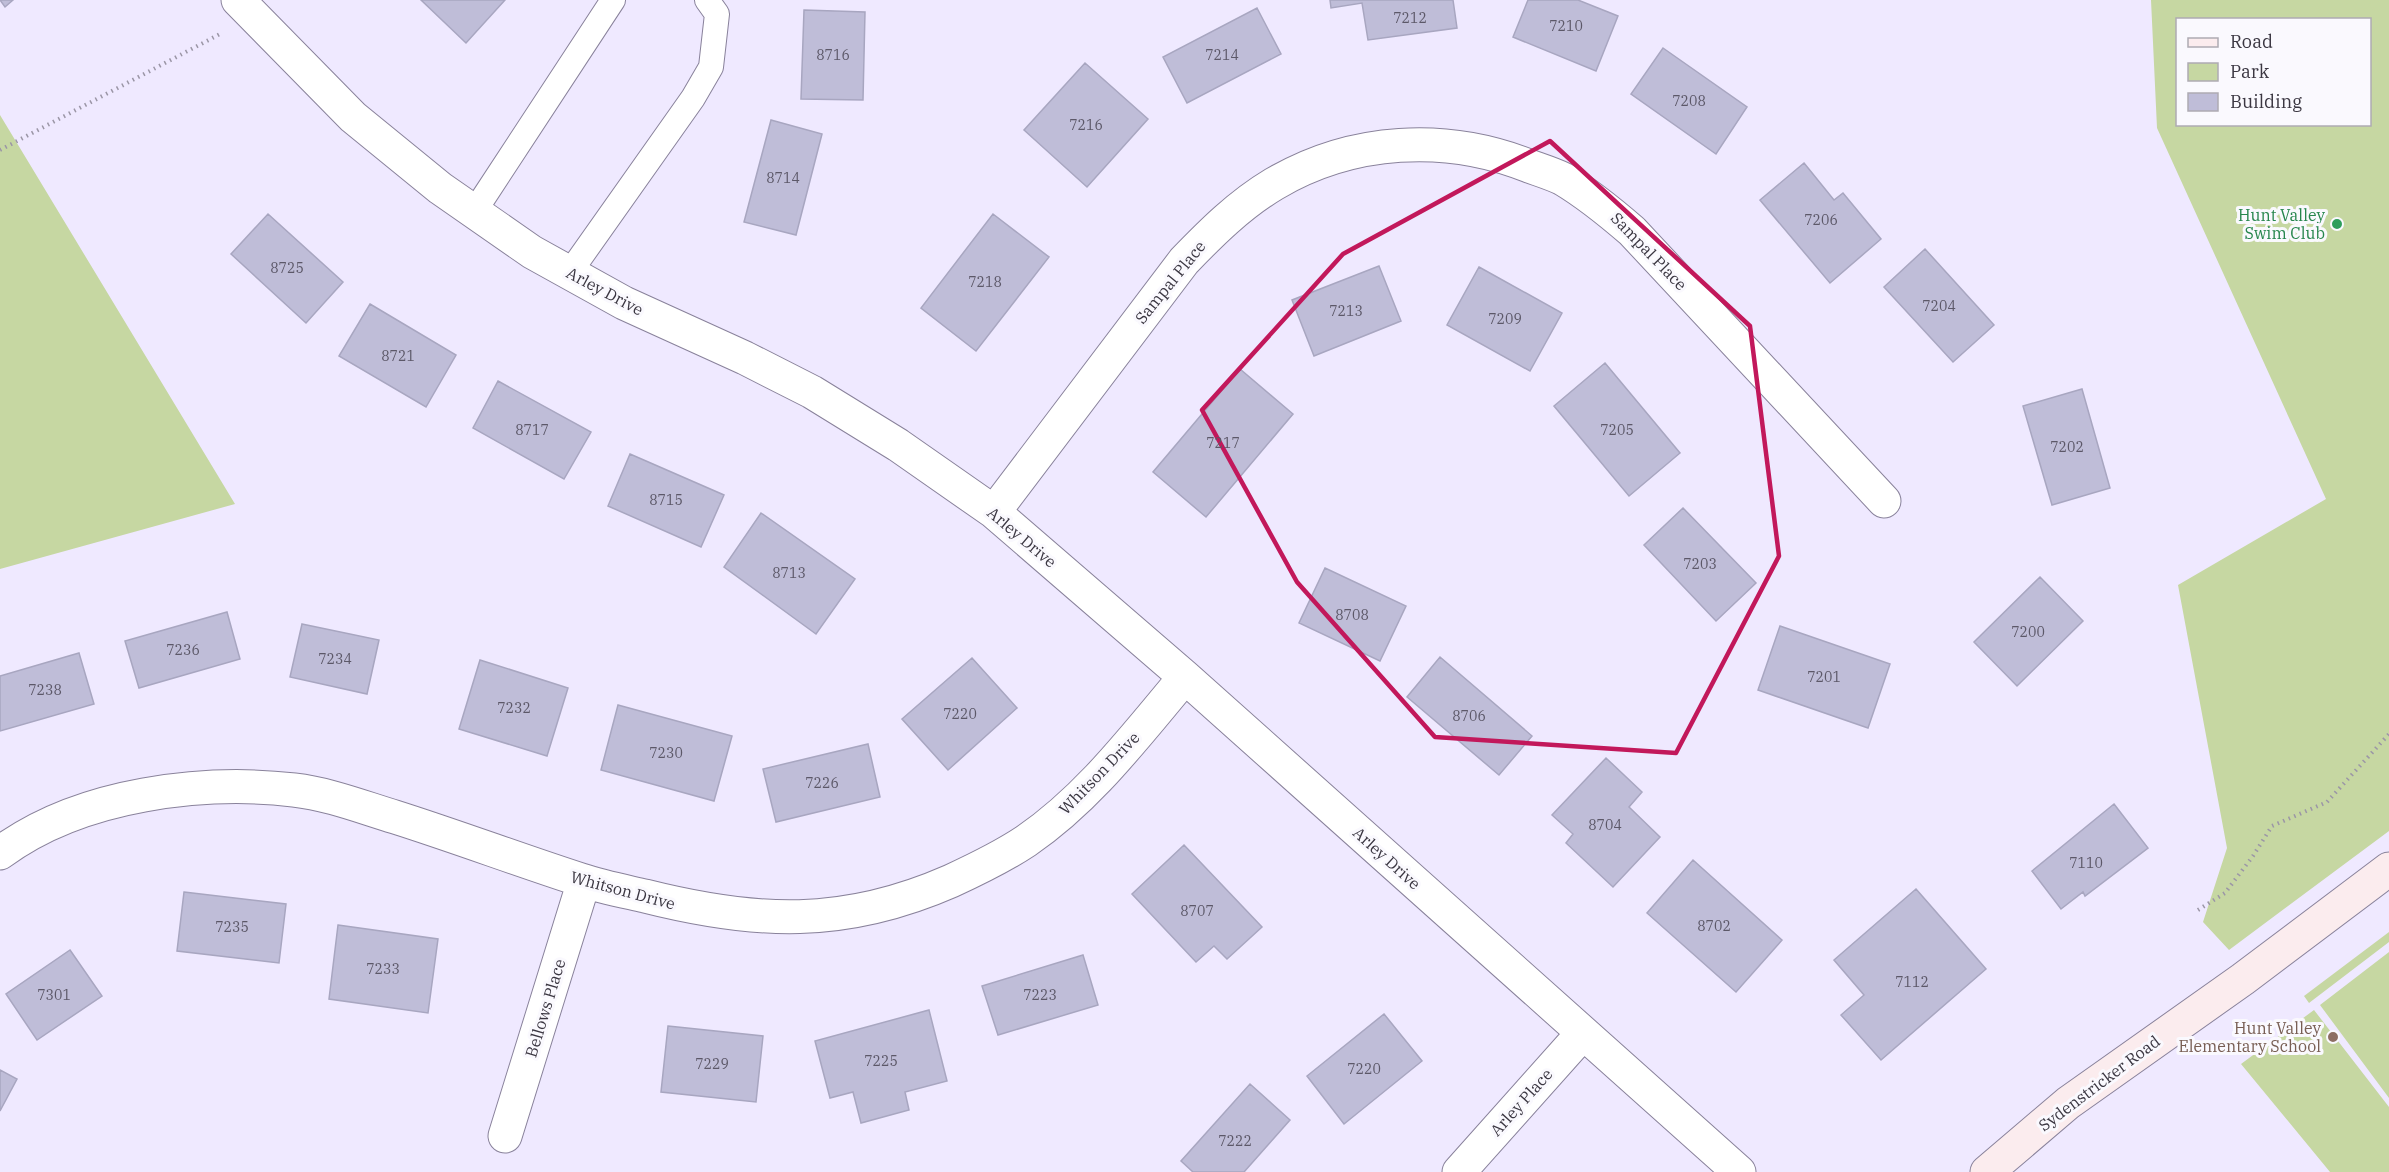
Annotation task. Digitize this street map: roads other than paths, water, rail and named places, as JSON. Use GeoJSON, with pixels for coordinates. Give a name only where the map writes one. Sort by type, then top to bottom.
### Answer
{"type":"FeatureCollection","features":[{"type":"Feature","properties":{"kind":"main road","name":"Sydenstricker Road"},"geometry":{"type":"LineString","coordinates":[[1987,1172],[2068,1103],[2242,979],[2389,869]]}},
{"type":"Feature","properties":{"kind":"street","name":"Arley Drive"},"geometry":{"type":"LineString","coordinates":[[245,9],[353,117],[440,188],[532,252],[624,303],[745,357],[812,392],[898,445],[994,512],[1185,677],[1739,1172]]}},
{"type":"Feature","properties":{"kind":"street","name":"Sampal Place"},"geometry":{"type":"LineString","coordinates":[[994,512],[1184,261],[1237,210],[1274,184],[1323,162],[1374,148],[1426,144],[1470,148],[1499,154],[1561,178],[1605,207],[1632,231],[1884,501]]}},
{"type":"Feature","properties":{"kind":"street","name":"Whitson Drive"},"geometry":{"type":"LineString","coordinates":[[0,853],[42,827],[112,801],[178,788],[245,786],[297,790],[338,799],[467,840],[584,881],[690,908],[760,917],[796,918],[841,914],[914,897],[983,867],[1026,841],[1066,810],[1110,766],[1185,677]]}},
{"type":"Feature","properties":{"kind":"street","name":"Bellows Place"},"geometry":{"type":"LineString","coordinates":[[505,1136],[584,881]]}},
{"type":"Feature","properties":{"kind":"street","name":"Arley Place"},"geometry":{"type":"LineString","coordinates":[[1460,1172],[1583,1033]]}},
{"type":"Feature","properties":{"kind":"lane"},"geometry":{"type":"LineString","coordinates":[[474,212],[613,0]]}},
{"type":"Feature","properties":{"kind":"lane"},"geometry":{"type":"LineString","coordinates":[[570,272],[693,98],[711,68],[717,14],[708,0]]}},
{"type":"Feature","properties":{"kind":"place","name":"Hunt Valley Swim Club"},"geometry":{"type":"Point","coordinates":[2337,224]}},
{"type":"Feature","properties":{"kind":"place","name":"Hunt Valley Elementary School"},"geometry":{"type":"Point","coordinates":[2333,1037]}}]}
